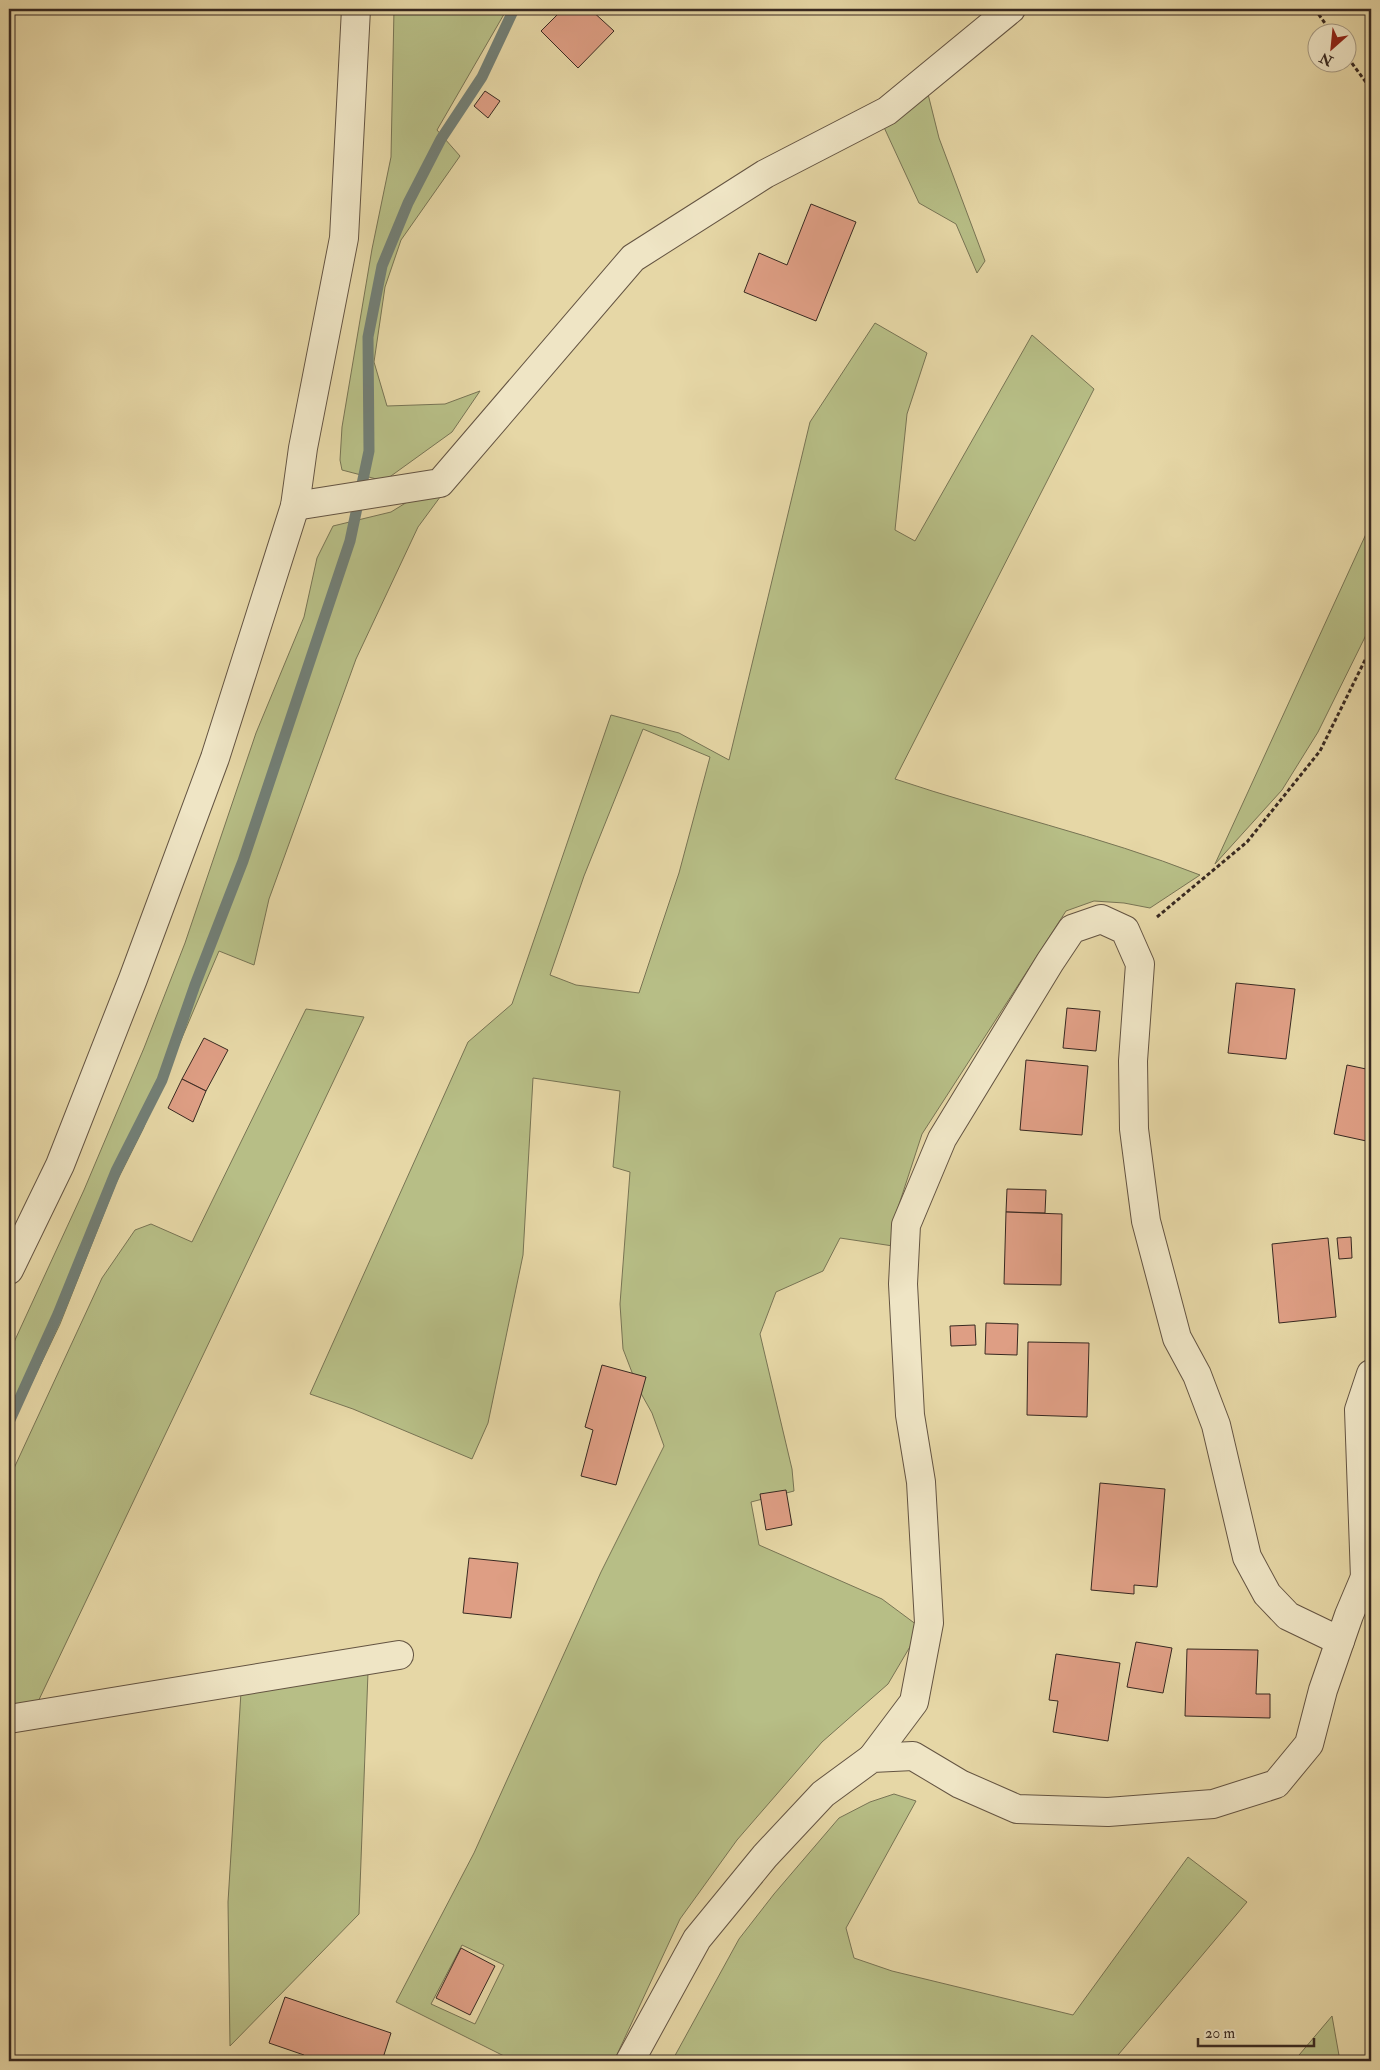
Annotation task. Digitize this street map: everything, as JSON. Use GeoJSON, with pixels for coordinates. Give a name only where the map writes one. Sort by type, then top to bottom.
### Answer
{"type":"FeatureCollection","features":[{"type":"Feature","properties":{"kind":"street"},"geometry":{"type":"LineString","coordinates":[[9,1270],[60,1165],[133,978],[215,758],[295,506],[303,448],[344,238],[356,9]]}},
{"type":"Feature","properties":{"kind":"street"},"geometry":{"type":"LineString","coordinates":[[295,506],[440,483],[634,258],[765,174],[887,111],[1011,9]]}},
{"type":"Feature","properties":{"kind":"street"},"geometry":{"type":"LineString","coordinates":[[630,2061],[697,1939],[765,1856],[823,1794],[872,1758],[914,1702],[929,1623],[921,1482],[910,1415],[903,1284],[906,1225],[942,1139],[1072,929],[1101,919],[1125,930],[1140,964],[1133,1061],[1134,1129],[1146,1220],[1177,1338],[1197,1375],[1216,1425],[1248,1557],[1268,1594],[1288,1616],[1340,1642]]}},
{"type":"Feature","properties":{"kind":"street"},"geometry":{"type":"LineString","coordinates":[[872,1758],[913,1756],[960,1784],[1017,1809],[1108,1812],[1213,1804],[1276,1784],[1309,1744],[1323,1690],[1368,1570],[1359,1410],[1371,1374]]}},
{"type":"Feature","properties":{"kind":"street"},"geometry":{"type":"LineString","coordinates":[[9,1719],[399,1655]]}},
{"type":"Feature","properties":{"kind":"path"},"geometry":{"type":"LineString","coordinates":[[1316,9],[1324,22]]}},
{"type":"Feature","properties":{"kind":"path"},"geometry":{"type":"LineString","coordinates":[[1358,71],[1371,89]]}},
{"type":"Feature","properties":{"kind":"path"},"geometry":{"type":"LineString","coordinates":[[1130,940],[1247,842],[1320,751],[1371,648]]}},
{"type":"Feature","properties":{"kind":"green space"},"geometry":{"type":"Polygon","coordinates":[[[394,9],[507,9],[437,130],[460,156],[401,240],[385,287],[374,362],[387,406],[445,404],[480,391],[452,432],[384,481],[342,470],[340,460],[342,427],[372,249],[391,157],[394,9]]]}},
{"type":"Feature","properties":{"kind":"green space"},"geometry":{"type":"Polygon","coordinates":[[[925,82],[939,138],[985,261],[977,273],[956,224],[919,203],[882,123],[925,82]]]}},
{"type":"Feature","properties":{"kind":"green space"},"geometry":{"type":"Polygon","coordinates":[[[875,323],[927,353],[907,414],[895,530],[915,541],[1032,335],[1094,389],[895,779],[1087,836],[1200,875],[1150,908],[1124,903],[1094,901],[1066,911],[922,1134],[892,1226],[893,1246],[840,1238],[823,1271],[776,1292],[760,1334],[792,1469],[794,1491],[751,1502],[759,1545],[882,1599],[917,1625],[911,1645],[888,1684],[822,1742],[737,1840],[680,1919],[614,2061],[514,2061],[396,2002],[474,1853],[601,1572],[664,1446],[652,1413],[638,1388],[623,1349],[620,1304],[630,1172],[613,1167],[620,1091],[533,1078],[523,1255],[488,1423],[472,1459],[353,1409],[310,1394],[468,1042],[512,1004],[611,715],[679,733],[729,760],[810,422],[875,323]],[[643,729],[584,876],[550,975],[576,985],[639,993],[679,873],[710,757],[643,729]],[[462,1945],[431,2004],[475,2024],[504,1965],[462,1945]]]}},
{"type":"Feature","properties":{"kind":"green space"},"geometry":{"type":"Polygon","coordinates":[[[446,489],[418,527],[356,659],[269,899],[254,965],[219,951],[143,1129],[116,1183],[60,1324],[9,1430],[9,1353],[84,1190],[144,1048],[185,943],[256,733],[304,617],[317,558],[333,526],[391,512],[425,491],[446,489]]]}},
{"type":"Feature","properties":{"kind":"green space"},"geometry":{"type":"Polygon","coordinates":[[[1371,531],[1371,625],[1318,732],[1282,790],[1215,864],[1366,534],[1371,531]]]}},
{"type":"Feature","properties":{"kind":"green space"},"geometry":{"type":"Polygon","coordinates":[[[306,1009],[364,1017],[35,1708],[9,1709],[9,1479],[102,1278],[135,1230],[151,1224],[192,1242],[306,1009]]]}},
{"type":"Feature","properties":{"kind":"green space"},"geometry":{"type":"Polygon","coordinates":[[[368,1672],[359,1914],[230,2046],[228,1902],[241,1692],[368,1672]]]}},
{"type":"Feature","properties":{"kind":"green space"},"geometry":{"type":"Polygon","coordinates":[[[894,1794],[916,1801],[846,1928],[854,1958],[892,1971],[1073,2015],[1188,1857],[1247,1902],[1113,2061],[672,2061],[739,1939],[774,1894],[839,1818],[870,1802],[894,1794]]]}},
{"type":"Feature","properties":{"kind":"green space"},"geometry":{"type":"Polygon","coordinates":[[[1332,2016],[1340,2061],[1294,2061],[1332,2016]]]}},
{"type":"Feature","properties":{"kind":"building"},"geometry":{"type":"Polygon","coordinates":[[[563,9],[590,9],[614,31],[578,68],[541,31],[563,9]]]}},
{"type":"Feature","properties":{"kind":"building"},"geometry":{"type":"Polygon","coordinates":[[[485,91],[500,101],[488,118],[474,106],[485,91]]]}},
{"type":"Feature","properties":{"kind":"building"},"geometry":{"type":"Polygon","coordinates":[[[811,204],[856,222],[816,321],[744,292],[759,253],[787,265],[811,204]]]}},
{"type":"Feature","properties":{"kind":"building"},"geometry":{"type":"Polygon","coordinates":[[[1236,983],[1295,989],[1286,1059],[1228,1053],[1236,983]]]}},
{"type":"Feature","properties":{"kind":"building"},"geometry":{"type":"Polygon","coordinates":[[[1067,1008],[1100,1011],[1096,1051],[1063,1048],[1067,1008]]]}},
{"type":"Feature","properties":{"kind":"building"},"geometry":{"type":"Polygon","coordinates":[[[204,1038],[228,1050],[206,1091],[182,1079],[204,1038]]]}},
{"type":"Feature","properties":{"kind":"building"},"geometry":{"type":"Polygon","coordinates":[[[1026,1060],[1088,1066],[1082,1135],[1020,1130],[1026,1060]]]}},
{"type":"Feature","properties":{"kind":"building"},"geometry":{"type":"Polygon","coordinates":[[[1347,1065],[1371,1070],[1371,1142],[1334,1134],[1347,1065]]]}},
{"type":"Feature","properties":{"kind":"building"},"geometry":{"type":"Polygon","coordinates":[[[182,1079],[206,1091],[193,1122],[168,1108],[182,1079]]]}},
{"type":"Feature","properties":{"kind":"building"},"geometry":{"type":"Polygon","coordinates":[[[1007,1189],[1046,1190],[1045,1213],[1006,1212],[1007,1189]]]}},
{"type":"Feature","properties":{"kind":"building"},"geometry":{"type":"Polygon","coordinates":[[[1006,1212],[1062,1214],[1061,1285],[1004,1284],[1006,1212]]]}},
{"type":"Feature","properties":{"kind":"building"},"geometry":{"type":"Polygon","coordinates":[[[1351,1237],[1352,1258],[1339,1259],[1337,1238],[1351,1237]]]}},
{"type":"Feature","properties":{"kind":"building"},"geometry":{"type":"Polygon","coordinates":[[[1328,1238],[1336,1317],[1279,1323],[1272,1244],[1328,1238]]]}},
{"type":"Feature","properties":{"kind":"building"},"geometry":{"type":"Polygon","coordinates":[[[986,1323],[1018,1324],[1017,1355],[985,1354],[986,1323]]]}},
{"type":"Feature","properties":{"kind":"building"},"geometry":{"type":"Polygon","coordinates":[[[975,1325],[976,1345],[951,1346],[950,1326],[975,1325]]]}},
{"type":"Feature","properties":{"kind":"building"},"geometry":{"type":"Polygon","coordinates":[[[1028,1342],[1089,1343],[1087,1417],[1027,1415],[1028,1342]]]}},
{"type":"Feature","properties":{"kind":"building"},"geometry":{"type":"Polygon","coordinates":[[[602,1365],[646,1377],[616,1485],[581,1476],[593,1430],[585,1427],[602,1365]]]}},
{"type":"Feature","properties":{"kind":"building"},"geometry":{"type":"Polygon","coordinates":[[[1100,1483],[1165,1489],[1157,1587],[1134,1585],[1134,1594],[1091,1590],[1100,1483]]]}},
{"type":"Feature","properties":{"kind":"building"},"geometry":{"type":"Polygon","coordinates":[[[786,1490],[792,1525],[766,1530],[760,1494],[786,1490]]]}},
{"type":"Feature","properties":{"kind":"building"},"geometry":{"type":"Polygon","coordinates":[[[469,1558],[518,1563],[511,1618],[463,1613],[469,1558]]]}},
{"type":"Feature","properties":{"kind":"building"},"geometry":{"type":"Polygon","coordinates":[[[1136,1642],[1172,1648],[1163,1693],[1127,1687],[1136,1642]]]}},
{"type":"Feature","properties":{"kind":"building"},"geometry":{"type":"Polygon","coordinates":[[[1187,1649],[1258,1650],[1256,1694],[1270,1694],[1270,1718],[1185,1716],[1187,1649]]]}},
{"type":"Feature","properties":{"kind":"building"},"geometry":{"type":"Polygon","coordinates":[[[1056,1654],[1120,1663],[1108,1741],[1053,1732],[1058,1701],[1049,1700],[1056,1654]]]}},
{"type":"Feature","properties":{"kind":"building"},"geometry":{"type":"Polygon","coordinates":[[[461,1948],[495,1966],[470,2015],[436,1998],[461,1948]]]}},
{"type":"Feature","properties":{"kind":"building"},"geometry":{"type":"Polygon","coordinates":[[[285,1997],[391,2033],[382,2061],[302,2061],[304,2055],[269,2043],[285,1997]]]}},
{"type":"Feature","properties":{"kind":"waterway"},"geometry":{"type":"LineString","coordinates":[[9,1422],[58,1314],[116,1171],[162,1080],[195,985],[243,861],[350,541],[369,451],[368,337],[382,266],[408,203],[441,139],[482,77],[514,9]]}}]}
